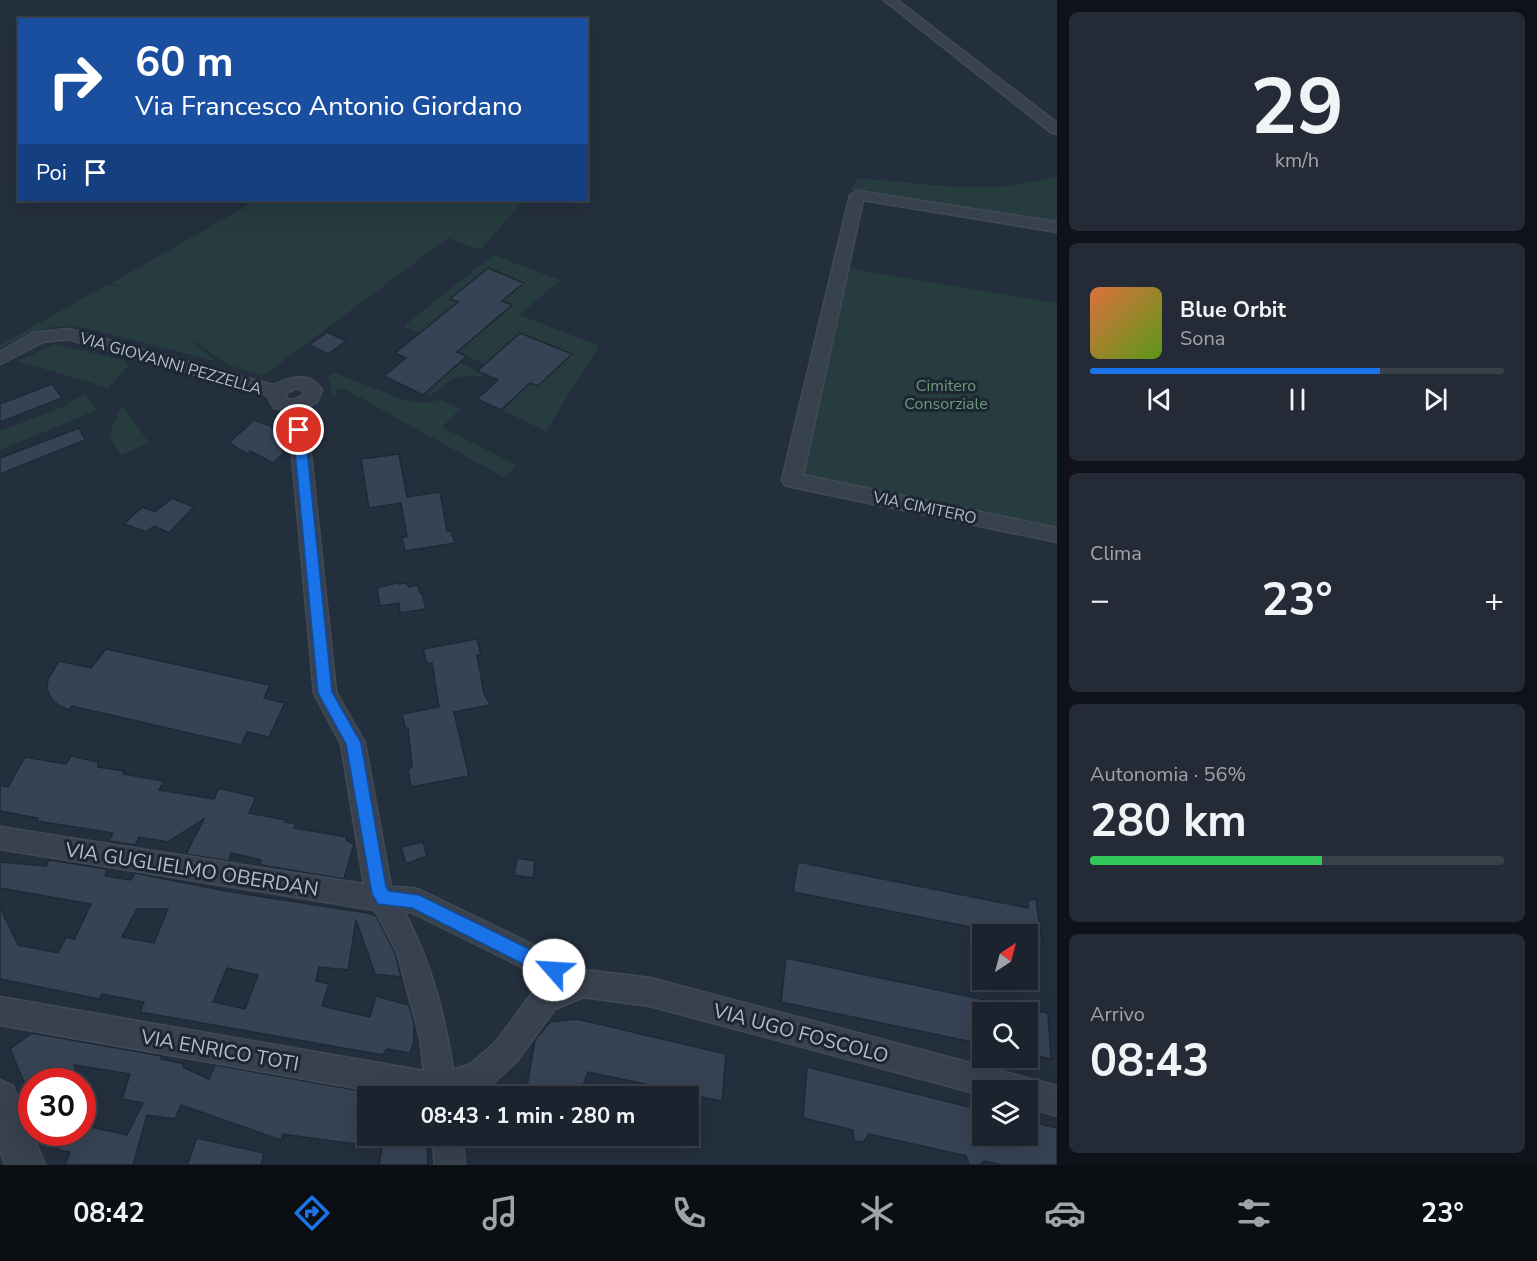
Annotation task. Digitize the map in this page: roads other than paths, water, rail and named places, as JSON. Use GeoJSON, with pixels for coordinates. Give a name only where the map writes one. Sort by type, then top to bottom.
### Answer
{"type":"FeatureCollection","features":[{"type":"Feature","properties":{"kind":"street"},"geometry":{"type":"LineString","coordinates":[[890,0],[1057,130]]}},
{"type":"Feature","properties":{"kind":"street","name":"VIA CIMITERO"},"geometry":{"type":"LineString","coordinates":[[1057,227],[857,195],[792,480],[1057,535]]}},
{"type":"Feature","properties":{"kind":"street","name":"VIA GIOVANNI PEZZELLA"},"geometry":{"type":"LineString","coordinates":[[0,359],[39,337],[68,334],[276,393],[276,400],[280,404],[297,406],[325,693],[353,743],[378,889],[384,899]]}},
{"type":"Feature","properties":{"kind":"street","name":"VIA GUGLIELMO OBERDAN"},"geometry":{"type":"LineString","coordinates":[[0,838],[384,899],[413,900],[583,983]]}},
{"type":"Feature","properties":{"kind":"street"},"geometry":{"type":"LineString","coordinates":[[384,899],[410,949],[434,1037],[440,1086]]}},
{"type":"Feature","properties":{"kind":"street"},"geometry":{"type":"LineString","coordinates":[[457,1086],[480,1076],[506,1052],[544,999],[551,986],[549,975],[539,963]]}},
{"type":"Feature","properties":{"kind":"street"},"geometry":{"type":"LineString","coordinates":[[544,999],[583,983]]}},
{"type":"Feature","properties":{"kind":"street","name":"VIA UGO FOSCOLO"},"geometry":{"type":"LineString","coordinates":[[583,983],[650,992],[980,1080]]}},
{"type":"Feature","properties":{"kind":"street","name":"VIA ENRICO TOTI"},"geometry":{"type":"LineString","coordinates":[[0,1011],[403,1086]]}},
{"type":"Feature","properties":{"kind":"street"},"geometry":{"type":"LineString","coordinates":[[1038,1096],[1057,1101]]}},
{"type":"Feature","properties":{"kind":"street"},"geometry":{"type":"LineString","coordinates":[[0,1099],[25,1165]]}},
{"type":"Feature","properties":{"kind":"street"},"geometry":{"type":"LineString","coordinates":[[448,1146],[450,1165]]}},
{"type":"Feature","properties":{"kind":"park label","name":"Cimitero Consorziale"},"geometry":{"type":"Point","coordinates":[946,394]}}]}
